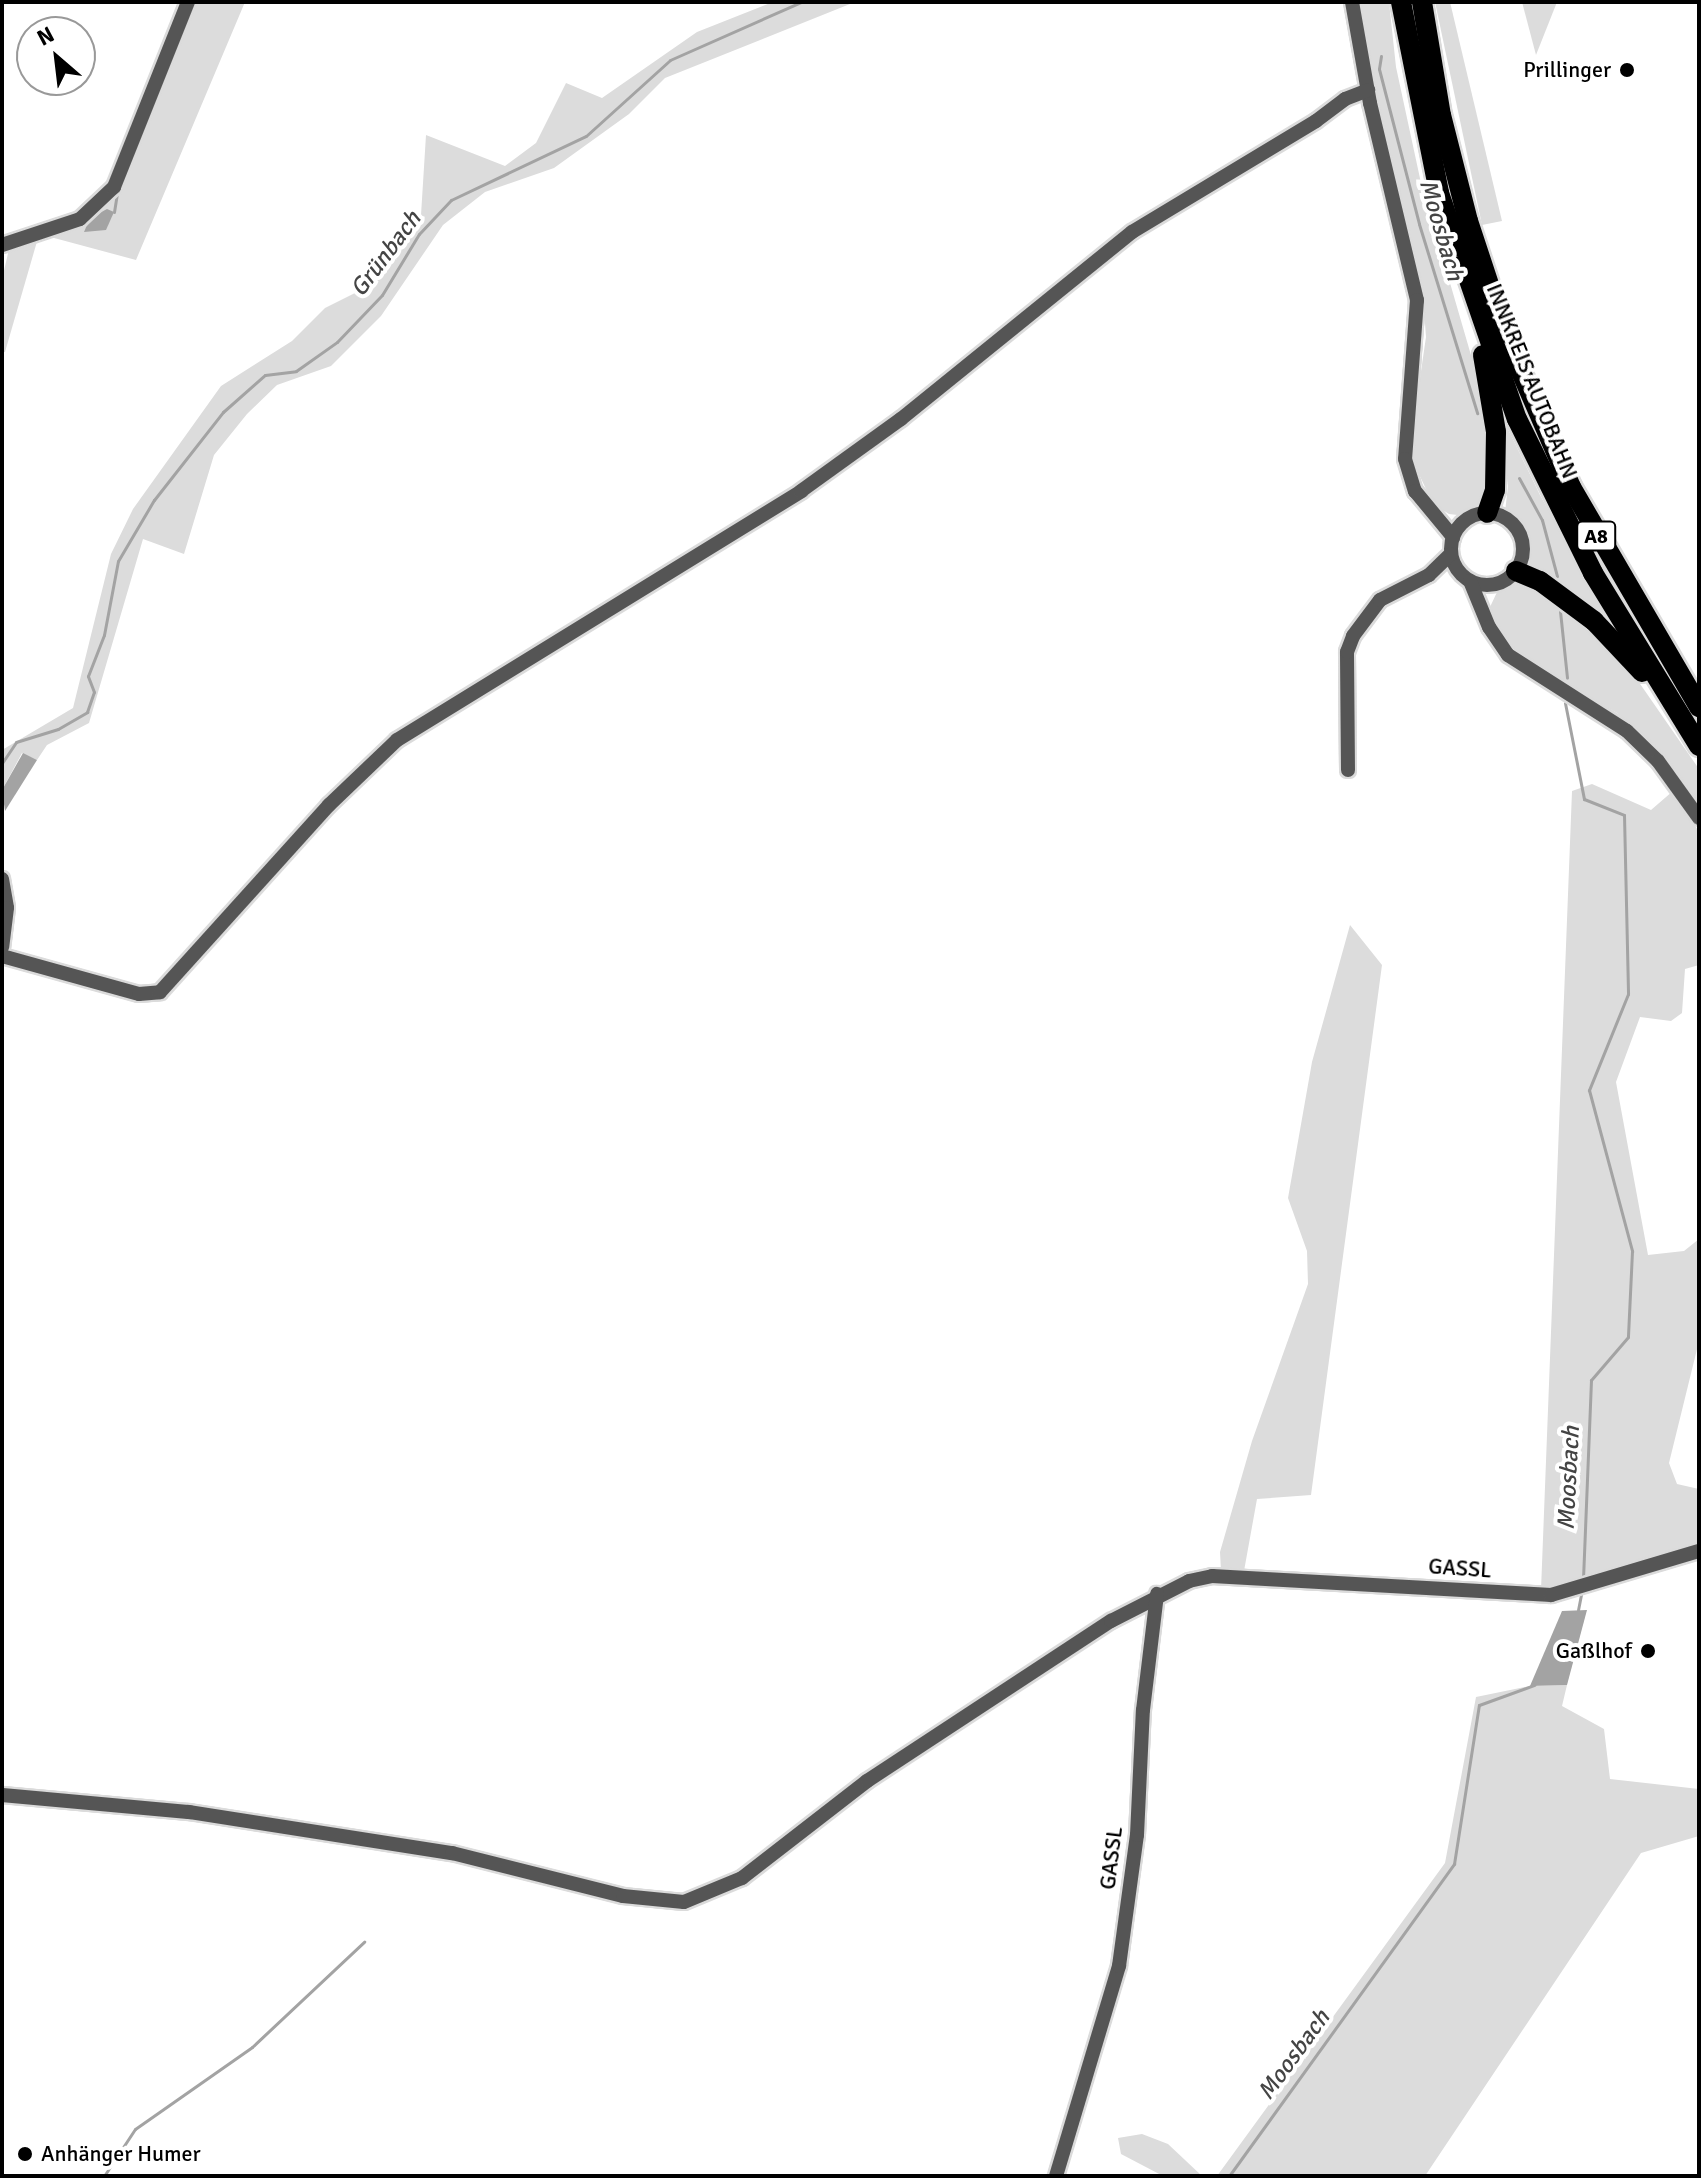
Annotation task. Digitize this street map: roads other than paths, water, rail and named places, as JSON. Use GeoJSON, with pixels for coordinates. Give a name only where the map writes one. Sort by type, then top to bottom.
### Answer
{"type":"FeatureCollection","features":[{"type":"Feature","properties":{"kind":"highway","name":"INNKREIS AUTOBAHN"},"geometry":{"type":"LineString","coordinates":[[1401,2],[1439,193],[1477,315],[1553,496],[1699,746]]}},
{"type":"Feature","properties":{"kind":"highway","name":"INNKREIS AUTOBAHN"},"geometry":{"type":"LineString","coordinates":[[1422,2],[1449,145],[1508,342],[1571,487],[1699,707]]}},
{"type":"Feature","properties":{"kind":"highway"},"geometry":{"type":"LineString","coordinates":[[1477,315],[1496,432],[1495,490],[1487,513]]}},
{"type":"Feature","properties":{"kind":"highway"},"geometry":{"type":"LineString","coordinates":[[1516,571],[1540,581],[1594,621],[1671,702]]}},
{"type":"Feature","properties":{"kind":"highway"},"geometry":{"type":"LineString","coordinates":[[1681,680],[1699,698]]}},
{"type":"Feature","properties":{"kind":"street"},"geometry":{"type":"LineString","coordinates":[[2,245],[80,219],[114,187],[188,2]]}},
{"type":"Feature","properties":{"kind":"street"},"geometry":{"type":"LineString","coordinates":[[1352,2],[1368,90],[1417,300],[1405,459],[1415,491],[1453,537]]}},
{"type":"Feature","properties":{"kind":"street"},"geometry":{"type":"LineString","coordinates":[[2,956],[139,994],[160,992],[329,805],[397,740],[801,491],[901,419],[1132,232],[1316,121],[1345,99],[1368,90]]}},
{"type":"Feature","properties":{"kind":"street"},"geometry":{"type":"LineString","coordinates":[[1437,514],[1466,520],[1487,513],[1503,517],[1518,531],[1523,552],[1516,571],[1493,585],[1484,611]]}},
{"type":"Feature","properties":{"kind":"street"},"geometry":{"type":"LineString","coordinates":[[1466,520],[1453,537],[1451,554],[1508,655],[1627,731],[1658,761],[1699,818]]}},
{"type":"Feature","properties":{"kind":"street"},"geometry":{"type":"LineString","coordinates":[[1348,770],[1347,652],[1353,636],[1380,600],[1429,575],[1451,554]]}},
{"type":"Feature","properties":{"kind":"street"},"geometry":{"type":"LineString","coordinates":[[1429,575],[1465,578],[1493,585]]}},
{"type":"Feature","properties":{"kind":"street"},"geometry":{"type":"LineString","coordinates":[[2,879],[7,908],[2,947]]}},
{"type":"Feature","properties":{"kind":"street","name":"GASSL"},"geometry":{"type":"LineString","coordinates":[[1056,2176],[1119,1966],[1137,1835],[1143,1710],[1157,1594],[1212,1576],[1551,1595],[1668,1557],[1699,1551]]}},
{"type":"Feature","properties":{"kind":"street"},"geometry":{"type":"LineString","coordinates":[[2,1795],[189,1812],[421,1848],[623,1896],[684,1902],[742,1878],[867,1781],[1157,1594]]}},
{"type":"Feature","properties":{"kind":"waterway","name":"Grünbach"},"geometry":{"type":"LineString","coordinates":[[2,763],[16,742],[58,729],[87,712],[94,692],[88,676],[104,635],[118,561],[154,500],[223,412],[265,375],[296,371],[337,342],[382,295],[419,234],[451,200],[586,136],[670,60],[801,2]]}},
{"type":"Feature","properties":{"kind":"waterway","name":"Moosbach"},"geometry":{"type":"LineString","coordinates":[[1381,56],[1379,69],[1419,224],[1477,413]]}},
{"type":"Feature","properties":{"kind":"waterway"},"geometry":{"type":"LineString","coordinates":[[114,212],[117,192]]}},
{"type":"Feature","properties":{"kind":"waterway","name":"Moosbach"},"geometry":{"type":"LineString","coordinates":[[1519,478],[1542,520],[1557,576]]}},
{"type":"Feature","properties":{"kind":"waterway","name":"Moosbach"},"geometry":{"type":"LineString","coordinates":[[1560,611],[1567,678]]}},
{"type":"Feature","properties":{"kind":"waterway","name":"Moosbach"},"geometry":{"type":"LineString","coordinates":[[1565,703],[1584,799],[1624,815],[1628,994],[1589,1090],[1632,1251],[1628,1337],[1591,1380],[1583,1579]]}},
{"type":"Feature","properties":{"kind":"waterway","name":"Moosbach"},"geometry":{"type":"LineString","coordinates":[[1578,1610],[1582,1590]]}},
{"type":"Feature","properties":{"kind":"waterway","name":"Moosbach"},"geometry":{"type":"LineString","coordinates":[[1229,2176],[1454,1864],[1479,1705],[1534,1685]]}},
{"type":"Feature","properties":{"kind":"waterway"},"geometry":{"type":"LineString","coordinates":[[104,2176],[135,2129],[252,2047],[364,1942]]}},
{"type":"Feature","properties":{"kind":"place","name":"Prillinger"},"geometry":{"type":"Point","coordinates":[1627,70]}},
{"type":"Feature","properties":{"kind":"place","name":"Gaßlhof"},"geometry":{"type":"Point","coordinates":[1648,1651]}},
{"type":"Feature","properties":{"kind":"place","name":"Anhänger Humer"},"geometry":{"type":"Point","coordinates":[25,2154]}}]}
